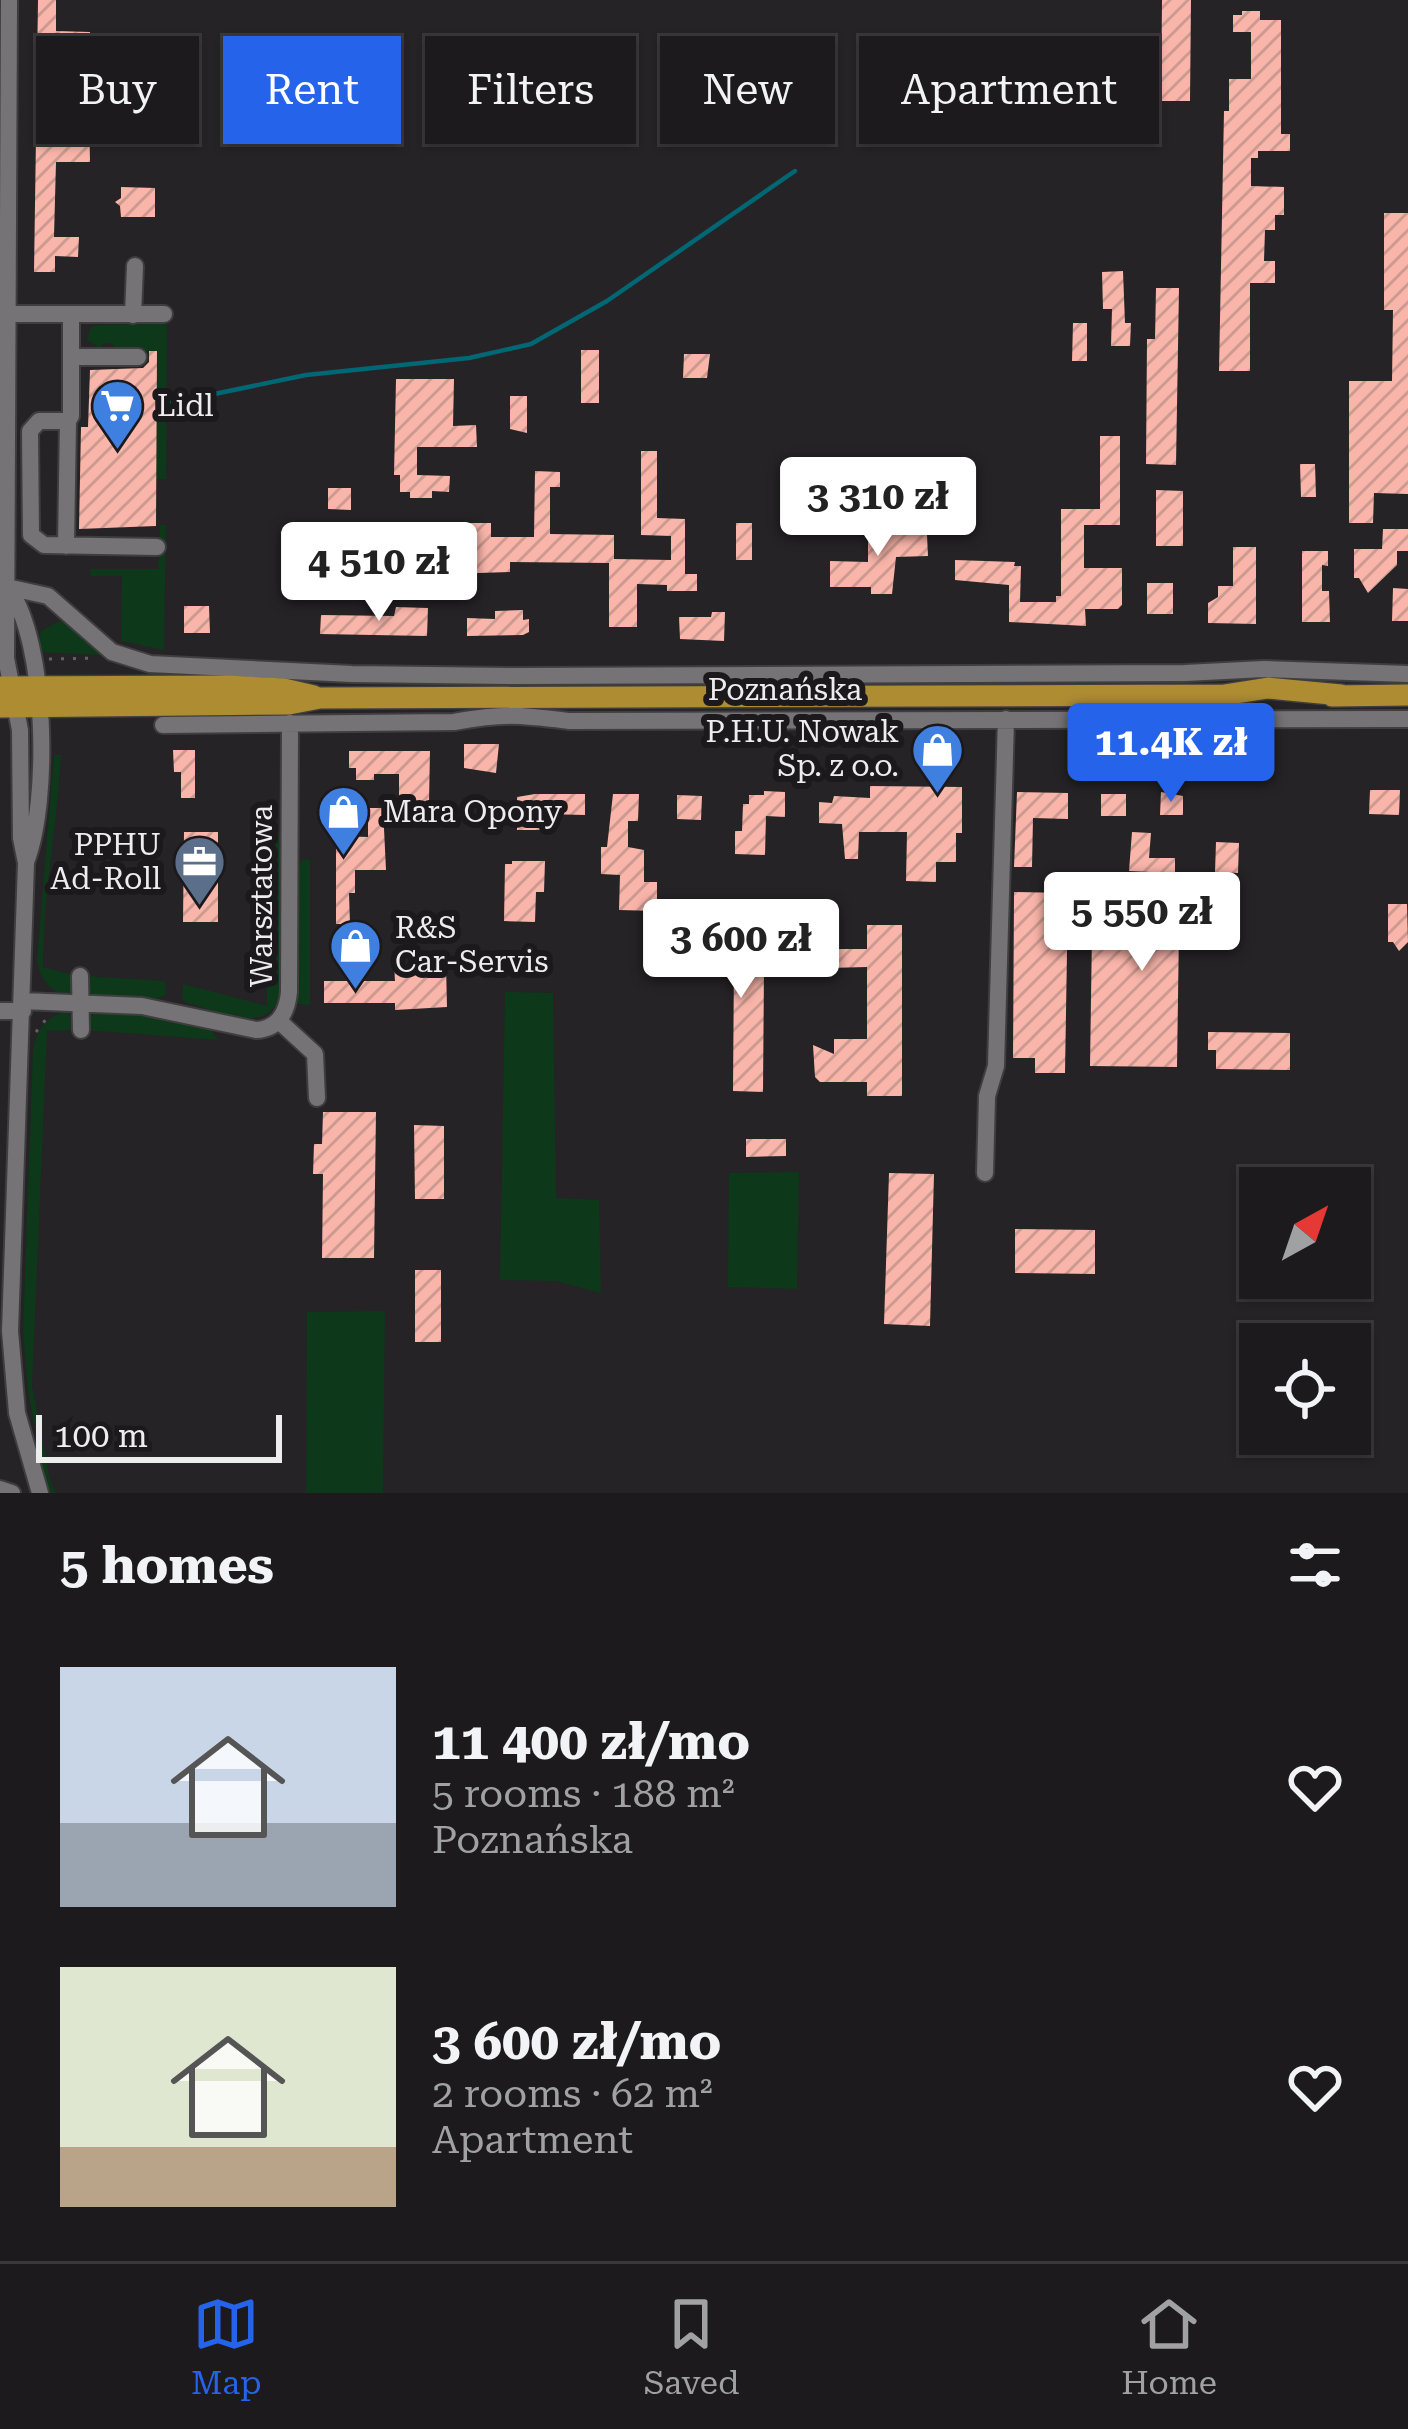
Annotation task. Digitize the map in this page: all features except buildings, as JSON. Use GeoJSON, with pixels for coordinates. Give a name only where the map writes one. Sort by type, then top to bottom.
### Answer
{"type":"FeatureCollection","features":[{"type":"Feature","properties":{"kind":"main road","name":"Poznańska"},"geometry":{"type":"LineString","coordinates":[[7,697],[273,705],[320,698],[1224,695],[1266,702],[1408,695]]}},
{"type":"Feature","properties":{"kind":"street"},"geometry":{"type":"LineString","coordinates":[[9,0],[3,412],[6,658],[26,863],[10,1331],[17,1413],[35,1492]]}},
{"type":"Feature","properties":{"kind":"street"},"geometry":{"type":"LineString","coordinates":[[134,315],[135,266]]}},
{"type":"Feature","properties":{"kind":"street"},"geometry":{"type":"LineString","coordinates":[[8,314],[164,314]]}},
{"type":"Feature","properties":{"kind":"street"},"geometry":{"type":"LineString","coordinates":[[66,546],[71,314]]}},
{"type":"Feature","properties":{"kind":"street"},"geometry":{"type":"LineString","coordinates":[[72,357],[138,357]]}},
{"type":"Feature","properties":{"kind":"street"},"geometry":{"type":"LineString","coordinates":[[68,421],[39,422],[30,431],[31,535],[39,544],[158,547]]}},
{"type":"Feature","properties":{"kind":"street"},"geometry":{"type":"LineString","coordinates":[[7,586],[48,596],[119,657],[161,665],[352,674],[1264,669],[1408,674]]}},
{"type":"Feature","properties":{"kind":"street"},"geometry":{"type":"LineString","coordinates":[[7,586],[22,614],[38,696],[40,802],[26,863]]}},
{"type":"Feature","properties":{"kind":"street","name":"Poznańska"},"geometry":{"type":"LineString","coordinates":[[163,724],[454,722],[526,713],[569,721],[1408,718]]}},
{"type":"Feature","properties":{"kind":"street"},"geometry":{"type":"LineString","coordinates":[[985,1173],[987,1096],[996,1066],[1006,719]]}},
{"type":"Feature","properties":{"kind":"street","name":"Warsztatowa"},"geometry":{"type":"LineString","coordinates":[[0,1012],[23,1006],[142,1006],[226,1032],[262,1030],[279,1021],[289,992],[290,723]]}},
{"type":"Feature","properties":{"kind":"street"},"geometry":{"type":"LineString","coordinates":[[80,976],[81,1030]]}},
{"type":"Feature","properties":{"kind":"street"},"geometry":{"type":"LineString","coordinates":[[279,1021],[315,1054],[317,1098]]}},
{"type":"Feature","properties":{"kind":"street"},"geometry":{"type":"LineString","coordinates":[[0,1489],[12,1493]]}},
{"type":"Feature","properties":{"kind":"path"},"geometry":{"type":"LineString","coordinates":[[41,659],[119,657]]}},
{"type":"Feature","properties":{"kind":"green space"},"geometry":{"type":"Polygon","coordinates":[[[167,324],[166,479],[156,479],[157,351],[116,350],[113,344],[103,343],[102,349],[87,340],[90,329],[97,325],[167,324]]]}},
{"type":"Feature","properties":{"kind":"green space"},"geometry":{"type":"Polygon","coordinates":[[[160,525],[166,525],[164,650],[121,641],[122,576],[91,576],[90,569],[158,569],[160,525]]]}},
{"type":"Feature","properties":{"kind":"green space"},"geometry":{"type":"Polygon","coordinates":[[[59,621],[101,655],[38,652],[41,631],[59,621]]]}},
{"type":"Feature","properties":{"kind":"green space"},"geometry":{"type":"Polygon","coordinates":[[[54,755],[61,755],[43,967],[73,975],[74,989],[67,995],[46,983],[37,960],[54,755]]]}},
{"type":"Feature","properties":{"kind":"green space"},"geometry":{"type":"Polygon","coordinates":[[[266,834],[283,834],[282,987],[277,1003],[269,1013],[244,1018],[187,1003],[182,998],[183,984],[267,1006],[266,834]]]}},
{"type":"Feature","properties":{"kind":"green space"},"geometry":{"type":"Polygon","coordinates":[[[310,859],[310,1005],[297,1004],[298,867],[302,860],[310,859]]]}},
{"type":"Feature","properties":{"kind":"green space"},"geometry":{"type":"Polygon","coordinates":[[[86,976],[165,981],[166,994],[158,999],[93,995],[87,990],[86,976]]]}},
{"type":"Feature","properties":{"kind":"green space"},"geometry":{"type":"Polygon","coordinates":[[[505,992],[553,993],[556,1198],[599,1200],[601,1293],[556,1281],[500,1280],[505,992]]]}},
{"type":"Feature","properties":{"kind":"green space"},"geometry":{"type":"Polygon","coordinates":[[[68,1012],[74,1030],[47,1031],[32,1386],[56,1493],[49,1493],[34,1447],[38,1444],[23,1332],[33,1051],[44,1024],[68,1012]]]}},
{"type":"Feature","properties":{"kind":"green space"},"geometry":{"type":"Polygon","coordinates":[[[97,1012],[210,1027],[218,1040],[86,1030],[87,1018],[97,1012]]]}},
{"type":"Feature","properties":{"kind":"green space"},"geometry":{"type":"Polygon","coordinates":[[[799,1172],[797,1289],[728,1287],[729,1173],[799,1172]]]}},
{"type":"Feature","properties":{"kind":"green space"},"geometry":{"type":"Polygon","coordinates":[[[385,1311],[383,1493],[306,1493],[307,1312],[385,1311]]]}},
{"type":"Feature","properties":{"kind":"waterway"},"geometry":{"type":"LineString","coordinates":[[171,403],[306,375],[469,358],[531,344],[607,301],[795,171]]}},
{"type":"Feature","properties":{"kind":"place","name":"Lidl"},"geometry":{"type":"Point","coordinates":[118,452]}},
{"type":"Feature","properties":{"kind":"place","name":"P.H.U. Nowak Sp. z o.o."},"geometry":{"type":"Point","coordinates":[938,795]}},
{"type":"Feature","properties":{"kind":"place","name":"Mara Opony"},"geometry":{"type":"Point","coordinates":[344,858]}},
{"type":"Feature","properties":{"kind":"place","name":"PPHU Ad-Roll"},"geometry":{"type":"Point","coordinates":[200,908]}},
{"type":"Feature","properties":{"kind":"place","name":"R&S Car-Servis"},"geometry":{"type":"Point","coordinates":[356,991]}}]}
